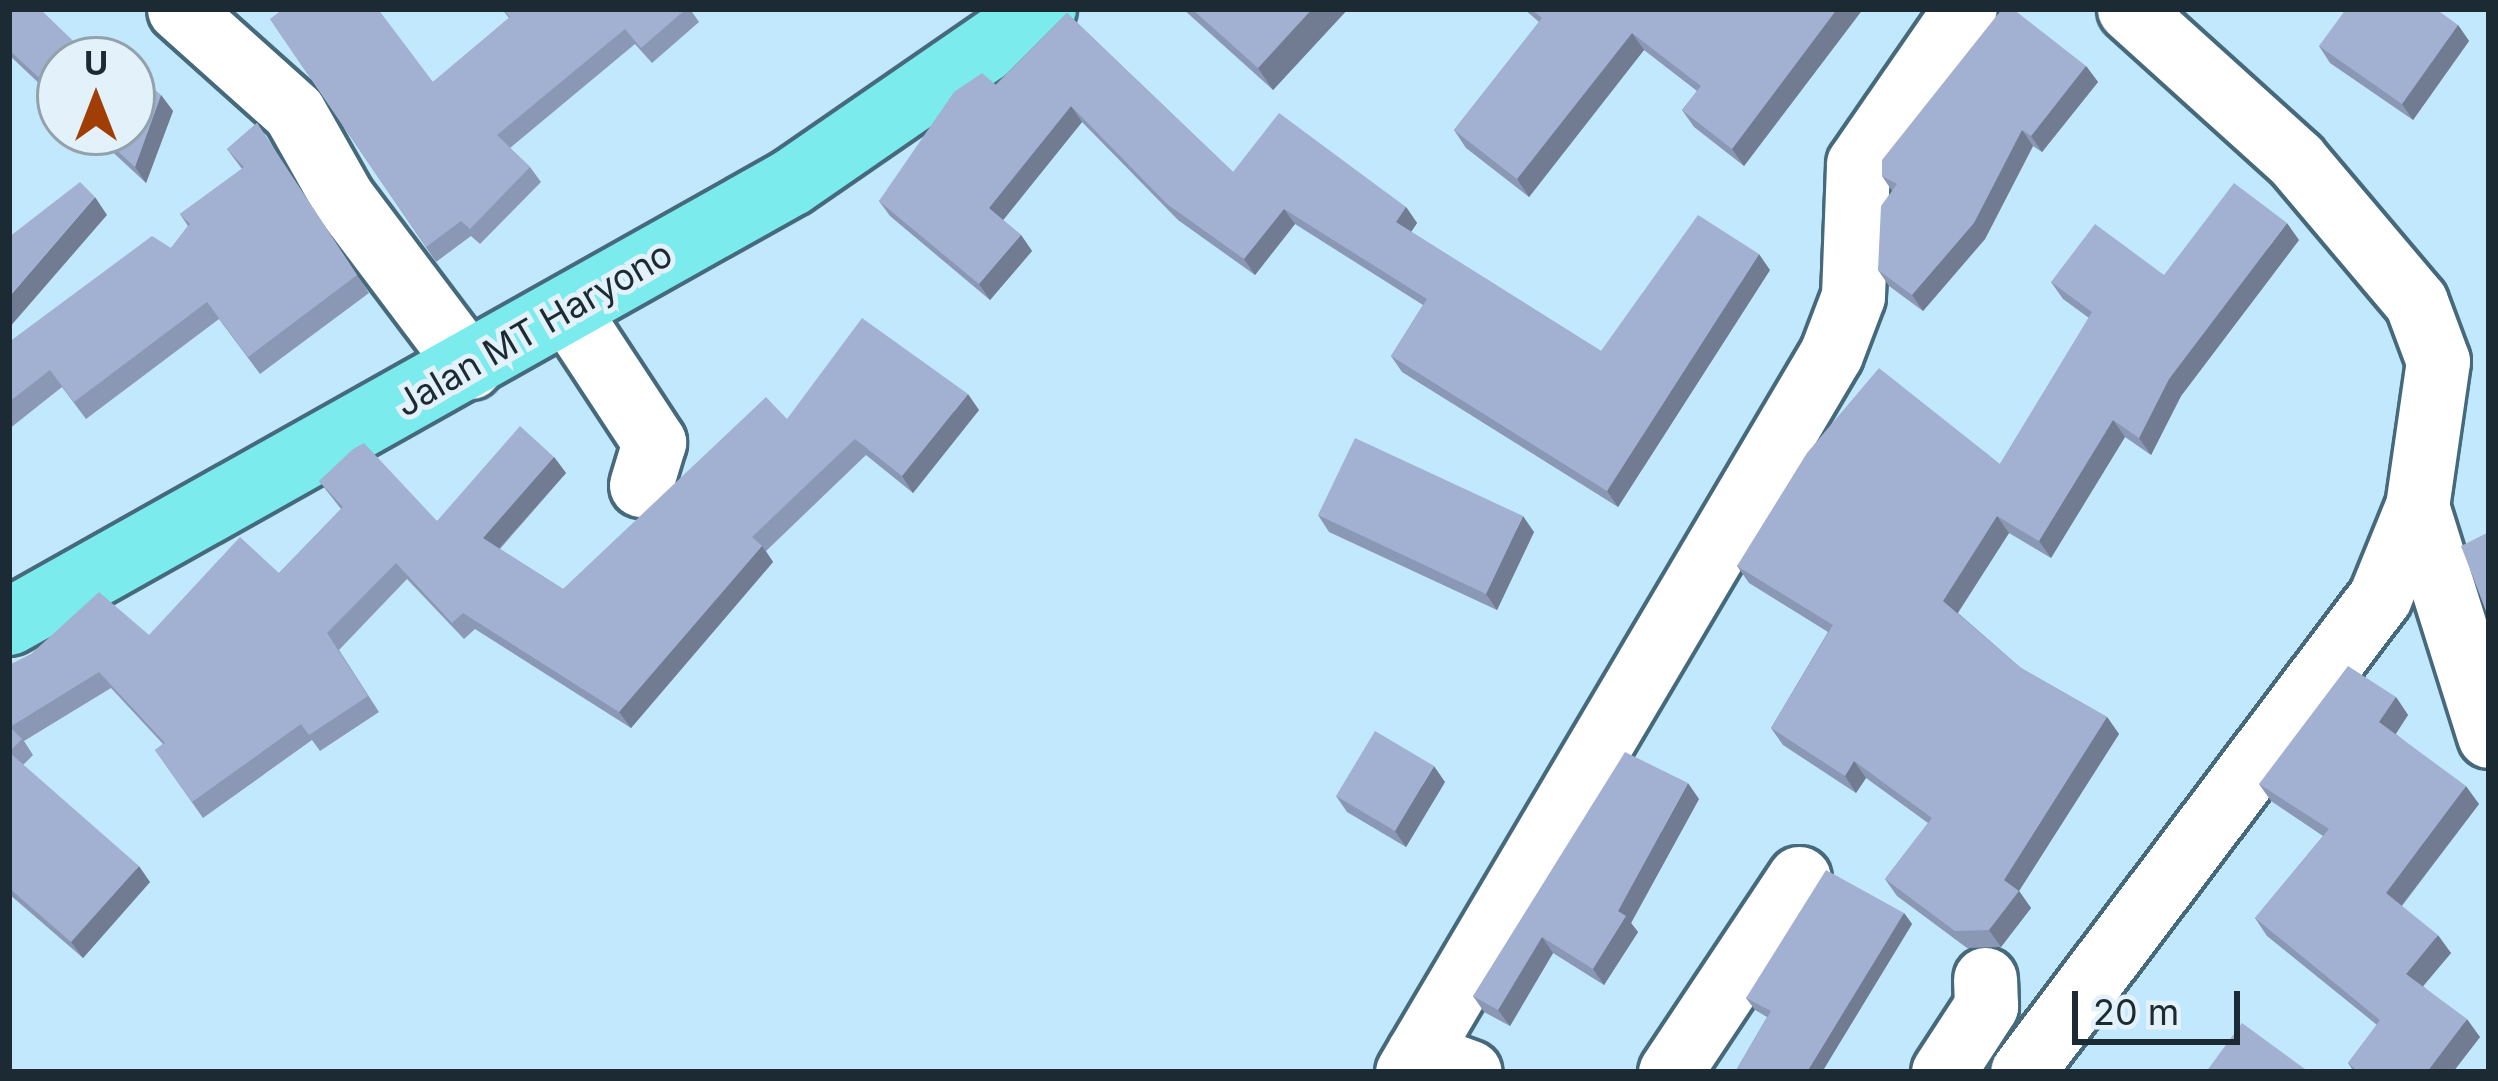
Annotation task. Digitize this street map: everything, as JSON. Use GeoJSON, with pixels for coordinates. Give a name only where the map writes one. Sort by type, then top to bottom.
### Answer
{"type":"FeatureCollection","features":[{"type":"Feature","properties":{"kind":"main road","name":"Jalan MT Haryono"},"geometry":{"type":"LineString","coordinates":[[9,622],[792,182],[1043,9]]}},
{"type":"Feature","properties":{"kind":"street"},"geometry":{"type":"LineString","coordinates":[[179,9],[294,112],[342,197],[470,367]]}},
{"type":"Feature","properties":{"kind":"street"},"geometry":{"type":"LineString","coordinates":[[1432,1066],[1832,355],[1853,296],[1858,164],[1965,9]]}},
{"type":"Feature","properties":{"kind":"street"},"geometry":{"type":"LineString","coordinates":[[2022,1072],[2380,597],[2417,506],[2438,361],[2416,302],[2296,160],[2128,9]]}},
{"type":"Feature","properties":{"kind":"street"},"geometry":{"type":"LineString","coordinates":[[568,311],[654,442],[641,485]]}},
{"type":"Feature","properties":{"kind":"street"},"geometry":{"type":"LineString","coordinates":[[2417,506],[2488,730]]}},
{"type":"Feature","properties":{"kind":"street"},"geometry":{"type":"LineString","coordinates":[[1670,1072],[1799,878]]}},
{"type":"Feature","properties":{"kind":"street"},"geometry":{"type":"LineString","coordinates":[[1943,1072],[1986,1006],[1985,979]]}},
{"type":"Feature","properties":{"kind":"building"},"geometry":{"type":"Polygon","coordinates":[[[9,9],[40,9],[68,36],[36,36],[36,75],[9,50],[9,9]]]}},
{"type":"Feature","properties":{"kind":"building"},"geometry":{"type":"Polygon","coordinates":[[[283,9],[378,9],[433,82],[510,17],[503,9],[686,9],[641,48],[625,29],[497,135],[530,167],[470,229],[461,221],[426,247],[270,19],[283,9]]]}},
{"type":"Feature","properties":{"kind":"building"},"geometry":{"type":"Polygon","coordinates":[[[1192,9],[1312,9],[1258,68],[1192,9]]]}},
{"type":"Feature","properties":{"kind":"building"},"geometry":{"type":"Polygon","coordinates":[[[1531,9],[1837,9],[1732,149],[1682,110],[1701,86],[1632,33],[1517,179],[1454,130],[1542,18],[1531,9]]]}},
{"type":"Feature","properties":{"kind":"building"},"geometry":{"type":"Polygon","coordinates":[[[2002,9],[2013,9],[2086,66],[2031,136],[2022,130],[1974,223],[1912,295],[1878,270],[1881,206],[1897,184],[1882,176],[1882,160],[2002,9]]]}},
{"type":"Feature","properties":{"kind":"building"},"geometry":{"type":"Polygon","coordinates":[[[2346,9],[2436,9],[2458,25],[2402,104],[2319,46],[2346,9]]]}},
{"type":"Feature","properties":{"kind":"building"},"geometry":{"type":"Polygon","coordinates":[[[1067,13],[1233,172],[1279,113],[1406,207],[1396,222],[1601,351],[1698,215],[1759,254],[1607,491],[1391,356],[1427,299],[1284,209],[1244,259],[1167,204],[1071,106],[989,208],[1021,235],[979,284],[879,201],[954,92],[982,73],[996,85],[1067,13]]]}},
{"type":"Feature","properties":{"kind":"building"},"geometry":{"type":"Polygon","coordinates":[[[257,123],[357,275],[248,357],[207,302],[74,402],[50,370],[9,402],[9,342],[152,236],[171,248],[190,224],[180,214],[244,167],[227,149],[257,123]]]}},
{"type":"Feature","properties":{"kind":"building"},"geometry":{"type":"Polygon","coordinates":[[[80,182],[95,197],[9,297],[9,237],[80,182]]]}},
{"type":"Feature","properties":{"kind":"building"},"geometry":{"type":"Polygon","coordinates":[[[2234,183],[2287,223],[2169,379],[2139,438],[2113,420],[2039,541],[1997,516],[1943,601],[2021,668],[2107,717],[2004,880],[2019,891],[1989,930],[1955,931],[1885,879],[1932,818],[1854,761],[1845,776],[1771,728],[1833,625],[1737,566],[1807,453],[1879,368],[2000,464],[2092,312],[2051,282],[2095,224],[2164,275],[2234,183]]]}},
{"type":"Feature","properties":{"kind":"building"},"geometry":{"type":"Polygon","coordinates":[[[862,318],[968,394],[902,476],[855,439],[752,537],[762,546],[619,712],[463,613],[452,623],[396,563],[327,633],[368,696],[309,735],[301,724],[192,802],[155,750],[165,743],[99,672],[10,727],[22,739],[9,752],[9,665],[31,654],[99,592],[149,635],[240,537],[279,573],[343,507],[319,481],[364,443],[437,521],[520,426],[554,457],[483,538],[563,589],[766,397],[787,419],[862,318]]]}},
{"type":"Feature","properties":{"kind":"building"},"geometry":{"type":"Polygon","coordinates":[[[1355,438],[1523,516],[1486,594],[1318,515],[1355,438]]]}},
{"type":"Feature","properties":{"kind":"building"},"geometry":{"type":"Polygon","coordinates":[[[2489,532],[2489,619],[2461,546],[2489,532]]]}},
{"type":"Feature","properties":{"kind":"building"},"geometry":{"type":"Polygon","coordinates":[[[2348,666],[2396,697],[2379,722],[2466,786],[2386,893],[2438,935],[2406,974],[2467,1019],[2427,1072],[2359,1072],[2348,1063],[2380,1020],[2255,918],[2329,829],[2259,784],[2348,666]]]}},
{"type":"Feature","properties":{"kind":"building"},"geometry":{"type":"Polygon","coordinates":[[[1375,731],[1434,766],[1395,831],[1336,796],[1375,731]]]}},
{"type":"Feature","properties":{"kind":"building"},"geometry":{"type":"Polygon","coordinates":[[[9,752],[139,866],[71,942],[9,888],[9,752]]]}},
{"type":"Feature","properties":{"kind":"building"},"geometry":{"type":"Polygon","coordinates":[[[1625,752],[1688,783],[1618,911],[1626,916],[1593,969],[1542,937],[1498,1010],[1473,996],[1625,752]]]}},
{"type":"Feature","properties":{"kind":"building"},"geometry":{"type":"Polygon","coordinates":[[[1826,870],[1904,913],[1807,1072],[1735,1072],[1771,1011],[1746,998],[1826,870]]]}},
{"type":"Feature","properties":{"kind":"building"},"geometry":{"type":"Polygon","coordinates":[[[2242,1023],[2309,1072],[2206,1072],[2242,1023]]]}}]}
